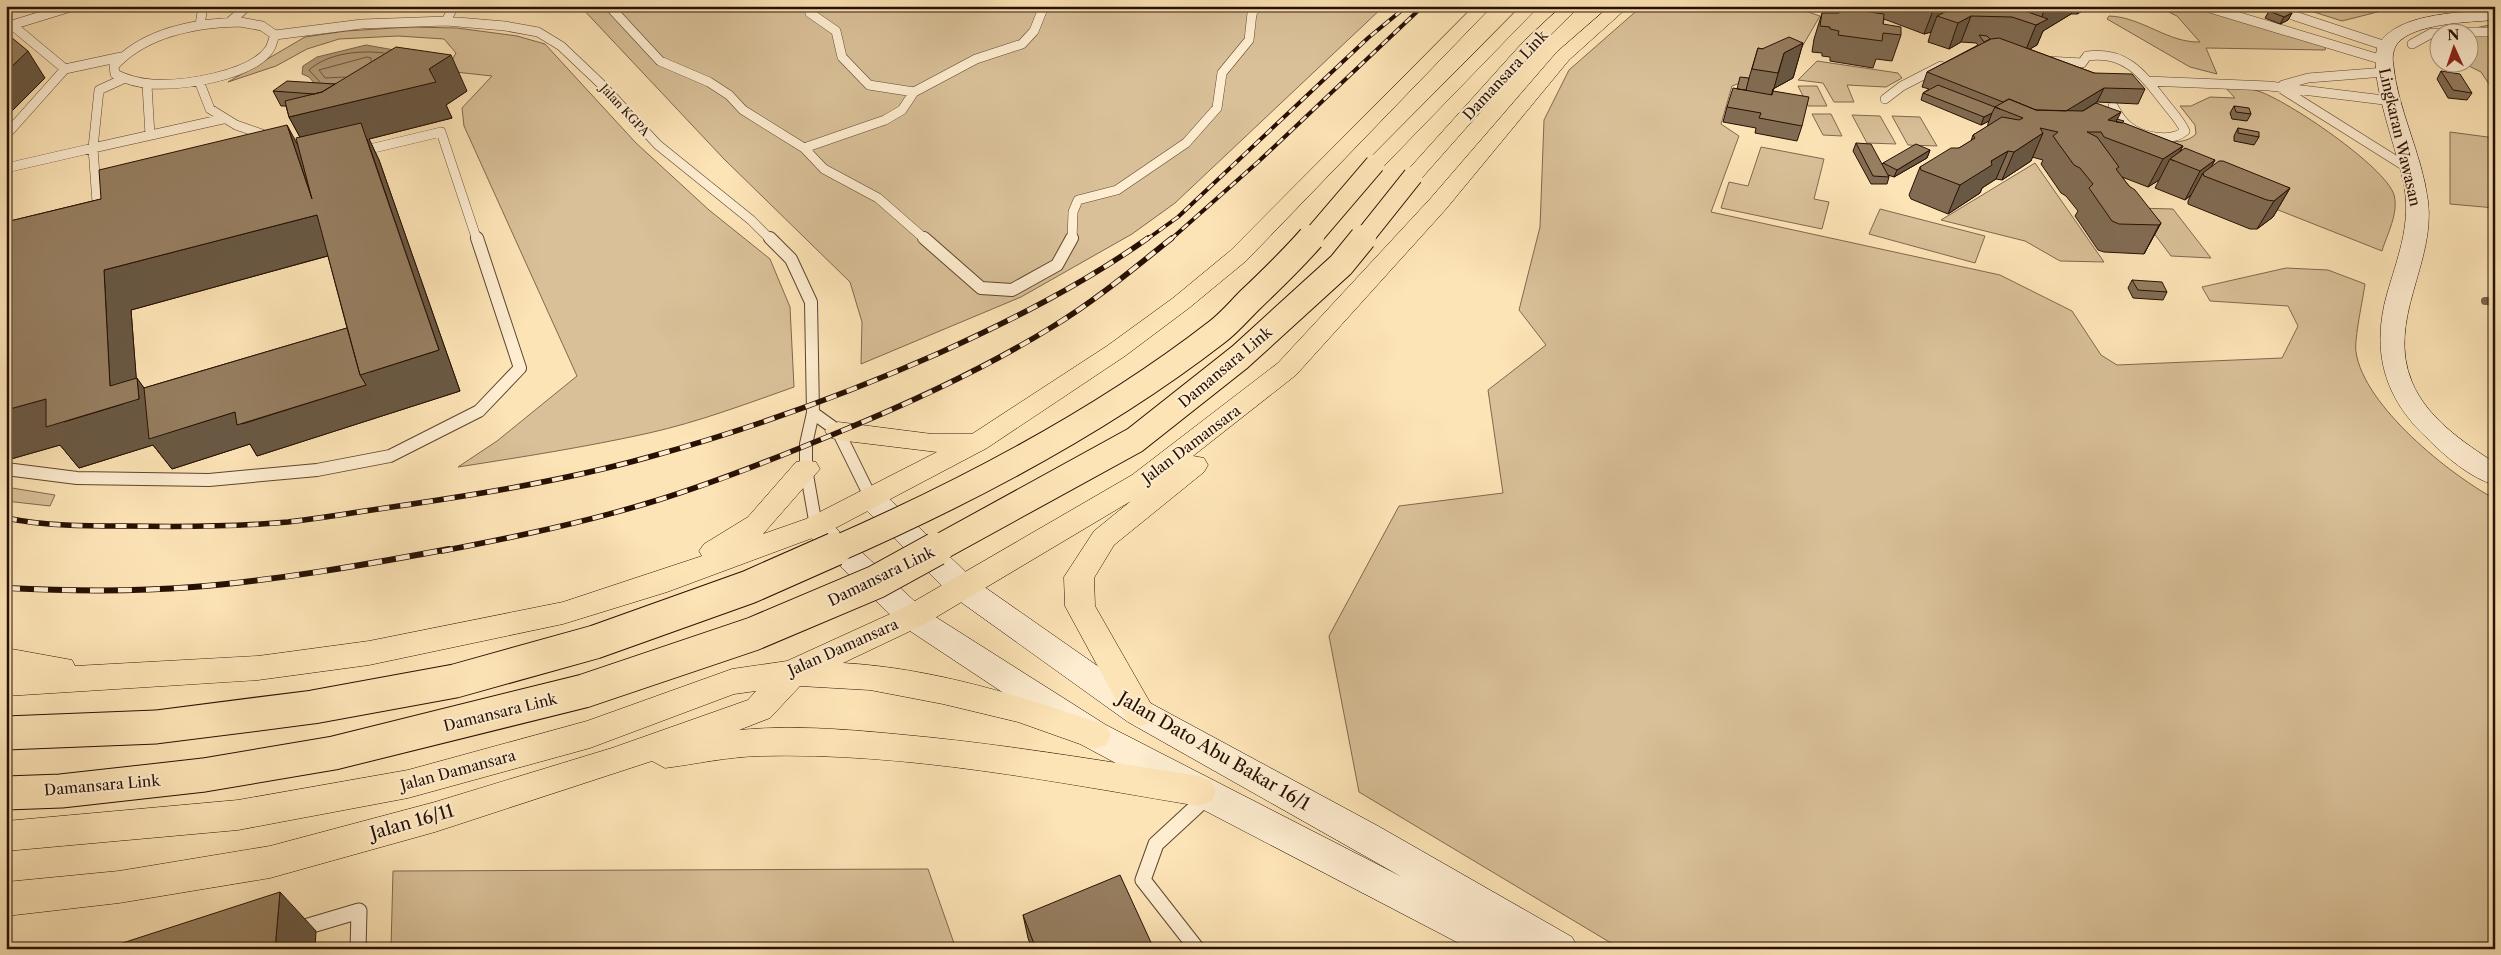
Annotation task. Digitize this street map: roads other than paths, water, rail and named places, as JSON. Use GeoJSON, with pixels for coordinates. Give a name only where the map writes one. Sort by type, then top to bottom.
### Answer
{"type":"FeatureCollection","features":[{"type":"Feature","properties":{"kind":"main road"},"geometry":{"type":"LineString","coordinates":[[6,683],[258,668],[369,653],[563,613],[656,584],[816,526],[978,442],[1116,351],[1181,303],[1238,256],[1484,6]]}},
{"type":"Feature","properties":{"kind":"main road","name":"Damansara Link"},"geometry":{"type":"LineString","coordinates":[[6,733],[156,727],[313,707],[456,681],[595,642],[749,587],[884,528],[1018,462],[1126,394],[1218,330],[1294,258],[1376,164],[1530,6]]}},
{"type":"Feature","properties":{"kind":"main road","name":"Damansara Link"},"geometry":{"type":"LineString","coordinates":[[6,793],[61,791],[204,775],[334,753],[584,690],[753,634],[876,582],[1135,440],[1240,357],[1340,265],[1413,176],[1530,45],[1572,6]]}},
{"type":"Feature","properties":{"kind":"main road","name":"Jalan Damansara"},"geometry":{"type":"LineString","coordinates":[[6,836],[238,815],[408,784],[590,734],[732,682],[792,673],[912,617],[1142,482],[1228,417],[1287,369],[1438,204],[1563,56],[1621,6]]}},
{"type":"Feature","properties":{"kind":"main road","name":"Lingkaran Wawasan"},"geometry":{"type":"LineString","coordinates":[[2495,15],[2423,24],[2396,35],[2385,59],[2392,101],[2411,170],[2418,207],[2417,234],[2394,313],[2391,353],[2403,394],[2424,423],[2464,456],[2495,476]]}},
{"type":"Feature","properties":{"kind":"main road"},"geometry":{"type":"LineString","coordinates":[[1140,713],[1080,606],[1079,577],[1104,538],[1298,380],[1438,204]]}},
{"type":"Feature","properties":{"kind":"main road"},"geometry":{"type":"LineString","coordinates":[[838,431],[932,443],[978,442]]}},
{"type":"Feature","properties":{"kind":"main road"},"geometry":{"type":"LineString","coordinates":[[656,584],[758,524],[806,469]]}},
{"type":"Feature","properties":{"kind":"main road","name":"Jalan Dato Abu Bakar 16/1"},"geometry":{"type":"LineString","coordinates":[[871,498],[962,587],[1140,713],[1366,837],[1559,949]]}},
{"type":"Feature","properties":{"kind":"main road"},"geometry":{"type":"LineString","coordinates":[[816,526],[912,617],[1094,735],[1204,794],[1481,935],[1503,949]]}},
{"type":"Feature","properties":{"kind":"main road"},"geometry":{"type":"LineString","coordinates":[[6,660],[108,678]]}},
{"type":"Feature","properties":{"kind":"main road"},"geometry":{"type":"LineString","coordinates":[[792,673],[870,678],[943,691],[1020,709],[1094,735]]}},
{"type":"Feature","properties":{"kind":"main road","name":"Jalan 16/11"},"geometry":{"type":"LineString","coordinates":[[6,899],[119,887],[270,862],[435,817],[614,761],[759,709],[792,673]]}},
{"type":"Feature","properties":{"kind":"main road"},"geometry":{"type":"LineString","coordinates":[[614,761],[757,742],[854,742],[1053,767],[1204,794]]}},
{"type":"Feature","properties":{"kind":"lane"},"geometry":{"type":"LineString","coordinates":[[66,69],[12,25],[74,6]]}},
{"type":"Feature","properties":{"kind":"lane"},"geometry":{"type":"LineString","coordinates":[[200,25],[204,6]]}},
{"type":"Feature","properties":{"kind":"lane"},"geometry":{"type":"LineString","coordinates":[[230,22],[247,6]]}},
{"type":"Feature","properties":{"kind":"lane"},"geometry":{"type":"LineString","coordinates":[[446,21],[454,6]]}},
{"type":"Feature","properties":{"kind":"lane"},"geometry":{"type":"LineString","coordinates":[[610,6],[660,61],[709,82],[729,95],[743,110],[804,148],[824,169],[878,198],[981,288],[1012,290],[1057,265],[1072,239],[1073,212],[1078,200],[1117,190],[1186,143],[1217,108],[1222,73],[1249,40],[1252,13],[1258,6]]}},
{"type":"Feature","properties":{"kind":"lane"},"geometry":{"type":"LineString","coordinates":[[808,6],[810,13],[836,30],[842,57],[869,85],[914,92]]}},
{"type":"Feature","properties":{"kind":"lane"},"geometry":{"type":"LineString","coordinates":[[804,148],[885,120],[902,110],[914,92],[976,59],[1022,44],[1034,31],[1044,6]]}},
{"type":"Feature","properties":{"kind":"lane"},"geometry":{"type":"LineString","coordinates":[[2203,6],[2385,59]]}},
{"type":"Feature","properties":{"kind":"lane"},"geometry":{"type":"LineString","coordinates":[[2272,6],[2385,59]]}},
{"type":"Feature","properties":{"kind":"lane","name":"Jalan KGPA"},"geometry":{"type":"LineString","coordinates":[[275,35],[362,24],[446,21],[504,26],[538,32],[556,42],[600,82],[658,145],[751,220],[791,259],[811,302],[813,413],[806,444],[806,469],[816,526]]}},
{"type":"Feature","properties":{"kind":"lane"},"geometry":{"type":"LineString","coordinates":[[230,22],[259,25],[268,28],[275,35],[275,42],[268,52],[253,62],[231,72],[199,81],[182,84],[147,85],[121,80],[115,74],[114,66],[131,49],[162,35],[200,25],[230,22]]}},
{"type":"Feature","properties":{"kind":"lane"},"geometry":{"type":"LineString","coordinates":[[2478,32],[2495,32]]}},
{"type":"Feature","properties":{"kind":"lane"},"geometry":{"type":"LineString","coordinates":[[2412,44],[2428,35]]}},
{"type":"Feature","properties":{"kind":"lane"},"geometry":{"type":"LineString","coordinates":[[2070,72],[2037,60],[2084,66],[2087,56],[2119,58],[2134,67],[2147,81],[2183,127],[2184,131],[2182,134],[2168,137],[2141,133],[2129,126],[2113,106]]}},
{"type":"Feature","properties":{"kind":"lane"},"geometry":{"type":"LineString","coordinates":[[6,135],[66,69],[121,57]]}},
{"type":"Feature","properties":{"kind":"lane"},"geometry":{"type":"LineString","coordinates":[[1885,98],[1902,86],[1953,59]]}},
{"type":"Feature","properties":{"kind":"lane"},"geometry":{"type":"LineString","coordinates":[[2278,87],[2385,59]]}},
{"type":"Feature","properties":{"kind":"lane"},"geometry":{"type":"LineString","coordinates":[[100,229],[93,148],[99,90],[121,80]]}},
{"type":"Feature","properties":{"kind":"lane"},"geometry":{"type":"LineString","coordinates":[[199,81],[210,110],[223,119],[284,142]]}},
{"type":"Feature","properties":{"kind":"lane"},"geometry":{"type":"LineString","coordinates":[[2147,81],[2278,87],[2392,101]]}},
{"type":"Feature","properties":{"kind":"lane"},"geometry":{"type":"LineString","coordinates":[[147,85],[150,135]]}},
{"type":"Feature","properties":{"kind":"lane"},"geometry":{"type":"LineString","coordinates":[[2278,87],[2411,170]]}},
{"type":"Feature","properties":{"kind":"lane"},"geometry":{"type":"LineString","coordinates":[[6,168],[223,119]]}},
{"type":"Feature","properties":{"kind":"lane"},"geometry":{"type":"LineString","coordinates":[[6,469],[77,478],[209,480],[317,470],[390,456],[479,411],[520,368],[441,132],[345,155]]}},
{"type":"Feature","properties":{"kind":"lane"},"geometry":{"type":"LineString","coordinates":[[813,413],[838,431],[871,498]]}},
{"type":"Feature","properties":{"kind":"lane"},"geometry":{"type":"LineString","coordinates":[[1197,949],[1143,880],[1156,844],[1204,794]]}},
{"type":"Feature","properties":{"kind":"lane"},"geometry":{"type":"LineString","coordinates":[[279,935],[359,911],[358,949]]}},
{"type":"Feature","properties":{"kind":"water"},"geometry":{"type":"Polygon","coordinates":[[[366,45],[400,51],[396,61],[320,90],[309,77],[302,74],[303,66],[317,57],[366,45]]]}},
{"type":"Feature","properties":{"kind":"waterway"},"geometry":{"type":"LineString","coordinates":[[2485,301],[2495,301]]}},
{"type":"Feature","properties":{"kind":"railway"},"geometry":{"type":"LineString","coordinates":[[1146,240],[1178,217],[1368,38],[1407,6]]}},
{"type":"Feature","properties":{"kind":"railway"},"geometry":{"type":"LineString","coordinates":[[1170,240],[1258,162],[1423,6]]}},
{"type":"Feature","properties":{"kind":"railway"},"geometry":{"type":"LineString","coordinates":[[6,518],[50,524],[95,526],[207,526],[288,522],[473,495],[544,482],[614,466],[686,447],[759,423],[902,369],[1045,301],[1071,287],[1148,238]]}},
{"type":"Feature","properties":{"kind":"railway"},"geometry":{"type":"LineString","coordinates":[[442,551],[551,529],[658,500],[794,451],[866,421],[974,371],[1052,327],[1099,296],[1172,238]]}},
{"type":"Feature","properties":{"kind":"railway"},"geometry":{"type":"LineString","coordinates":[[6,588],[146,590],[193,587],[321,571],[449,549]]}}]}
